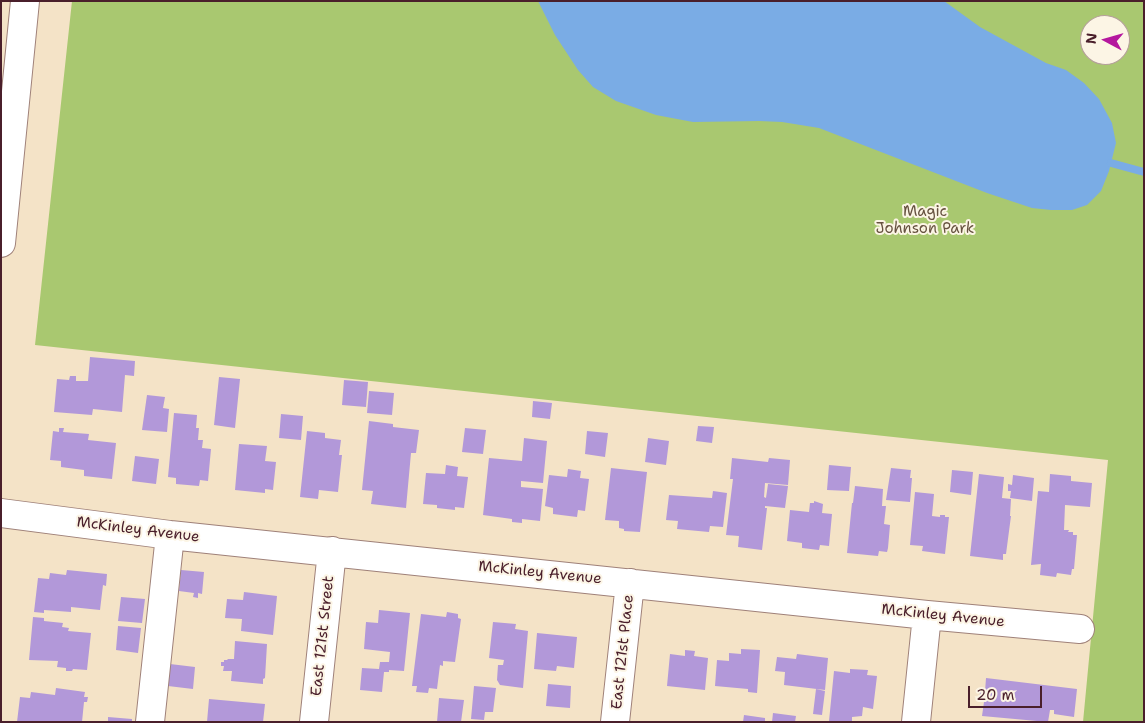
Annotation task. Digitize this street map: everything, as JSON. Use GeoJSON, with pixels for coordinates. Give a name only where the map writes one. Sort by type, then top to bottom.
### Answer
{"type":"FeatureCollection","features":[{"type":"Feature","properties":{"kind":"street"},"geometry":{"type":"LineString","coordinates":[[1,243],[25,1]]}},
{"type":"Feature","properties":{"kind":"street","name":"McKinley Avenue"},"geometry":{"type":"LineString","coordinates":[[1,513],[170,535],[927,615],[1080,629]]}},
{"type":"Feature","properties":{"kind":"street"},"geometry":{"type":"LineString","coordinates":[[150,722],[170,535]]}},
{"type":"Feature","properties":{"kind":"street","name":"East 121st Street"},"geometry":{"type":"LineString","coordinates":[[314,722],[332,551]]}},
{"type":"Feature","properties":{"kind":"street","name":"East 121st Place"},"geometry":{"type":"LineString","coordinates":[[616,722],[630,583]]}},
{"type":"Feature","properties":{"kind":"street"},"geometry":{"type":"LineString","coordinates":[[916,722],[927,615]]}},
{"type":"Feature","properties":{"kind":"green space","name":"Magic Johnson Park"},"geometry":{"type":"Polygon","coordinates":[[[72,1],[1144,1],[1144,722],[1083,722],[1108,460],[35,345],[72,1]]]}},
{"type":"Feature","properties":{"kind":"water"},"geometry":{"type":"Polygon","coordinates":[[[538,1],[944,1],[980,27],[1046,63],[1066,70],[1084,83],[1099,99],[1112,123],[1116,143],[1109,171],[1101,191],[1087,205],[1072,210],[1032,208],[987,193],[819,128],[782,122],[693,122],[656,115],[616,101],[593,87],[578,70],[555,35],[538,1]]]}},
{"type":"Feature","properties":{"kind":"building"},"geometry":{"type":"Polygon","coordinates":[[[90,357],[135,361],[134,376],[125,375],[122,412],[93,409],[92,415],[54,412],[57,379],[69,380],[70,376],[76,376],[76,381],[88,381],[90,357]]]}},
{"type":"Feature","properties":{"kind":"building"},"geometry":{"type":"Polygon","coordinates":[[[219,377],[240,379],[235,428],[214,425],[219,377]]]}},
{"type":"Feature","properties":{"kind":"building"},"geometry":{"type":"Polygon","coordinates":[[[344,380],[368,382],[366,407],[342,405],[344,380]]]}},
{"type":"Feature","properties":{"kind":"building"},"geometry":{"type":"Polygon","coordinates":[[[369,391],[394,393],[392,415],[367,413],[369,391]]]}},
{"type":"Feature","properties":{"kind":"building"},"geometry":{"type":"Polygon","coordinates":[[[147,395],[165,397],[163,408],[169,409],[167,432],[142,430],[147,395]]]}},
{"type":"Feature","properties":{"kind":"building"},"geometry":{"type":"Polygon","coordinates":[[[533,401],[552,403],[550,419],[532,417],[533,401]]]}},
{"type":"Feature","properties":{"kind":"building"},"geometry":{"type":"Polygon","coordinates":[[[174,413],[197,415],[196,428],[199,428],[198,440],[203,440],[202,448],[211,449],[208,481],[200,480],[199,486],[176,484],[176,478],[168,477],[174,413]]]}},
{"type":"Feature","properties":{"kind":"building"},"geometry":{"type":"Polygon","coordinates":[[[281,414],[303,416],[301,440],[279,438],[281,414]]]}},
{"type":"Feature","properties":{"kind":"building"},"geometry":{"type":"Polygon","coordinates":[[[369,421],[393,424],[393,427],[419,430],[416,453],[411,453],[406,508],[371,504],[373,491],[362,490],[369,421]]]}},
{"type":"Feature","properties":{"kind":"building"},"geometry":{"type":"Polygon","coordinates":[[[698,426],[714,427],[712,443],[696,441],[698,426]]]}},
{"type":"Feature","properties":{"kind":"building"},"geometry":{"type":"Polygon","coordinates":[[[59,428],[64,428],[63,432],[89,434],[88,440],[116,443],[112,479],[84,476],[84,470],[61,467],[61,461],[50,460],[53,431],[59,432],[59,428]]]}},
{"type":"Feature","properties":{"kind":"building"},"geometry":{"type":"Polygon","coordinates":[[[465,428],[486,430],[483,454],[462,452],[465,428]]]}},
{"type":"Feature","properties":{"kind":"building"},"geometry":{"type":"Polygon","coordinates":[[[307,431],[325,433],[325,438],[341,440],[339,455],[342,455],[338,492],[319,490],[318,499],[300,497],[307,431]]]}},
{"type":"Feature","properties":{"kind":"building"},"geometry":{"type":"Polygon","coordinates":[[[587,431],[608,433],[605,457],[585,454],[587,431]]]}},
{"type":"Feature","properties":{"kind":"building"},"geometry":{"type":"Polygon","coordinates":[[[524,438],[547,441],[543,483],[521,481],[521,487],[543,489],[540,521],[522,519],[522,523],[512,522],[512,519],[483,515],[489,458],[522,461],[524,438]]]}},
{"type":"Feature","properties":{"kind":"building"},"geometry":{"type":"Polygon","coordinates":[[[648,438],[669,441],[666,465],[645,462],[648,438]]]}},
{"type":"Feature","properties":{"kind":"building"},"geometry":{"type":"Polygon","coordinates":[[[239,444],[267,446],[265,461],[276,462],[273,490],[265,489],[265,493],[235,490],[239,444]]]}},
{"type":"Feature","properties":{"kind":"building"},"geometry":{"type":"Polygon","coordinates":[[[135,456],[159,459],[156,484],[132,481],[135,456]]]}},
{"type":"Feature","properties":{"kind":"building"},"geometry":{"type":"Polygon","coordinates":[[[732,458],[768,462],[769,458],[790,460],[788,485],[765,483],[764,497],[766,498],[768,484],[788,486],[785,508],[765,506],[767,508],[762,550],[738,547],[739,536],[726,535],[733,479],[730,479],[732,458]]]}},
{"type":"Feature","properties":{"kind":"building"},"geometry":{"type":"Polygon","coordinates":[[[446,465],[458,467],[457,476],[468,477],[464,508],[455,507],[455,510],[437,508],[437,505],[423,504],[426,473],[445,474],[446,465]]]}},
{"type":"Feature","properties":{"kind":"building"},"geometry":{"type":"Polygon","coordinates":[[[829,465],[851,467],[849,491],[827,490],[829,465]]]}},
{"type":"Feature","properties":{"kind":"building"},"geometry":{"type":"Polygon","coordinates":[[[611,468],[647,472],[640,532],[624,531],[624,529],[619,528],[619,521],[605,520],[611,468]]]}},
{"type":"Feature","properties":{"kind":"building"},"geometry":{"type":"Polygon","coordinates":[[[891,468],[911,470],[910,502],[886,500],[891,468]]]}},
{"type":"Feature","properties":{"kind":"building"},"geometry":{"type":"Polygon","coordinates":[[[568,469],[581,471],[580,478],[589,479],[585,511],[578,510],[577,517],[553,514],[553,508],[545,506],[549,475],[567,477],[568,469]]]}},
{"type":"Feature","properties":{"kind":"building"},"geometry":{"type":"Polygon","coordinates":[[[952,470],[973,472],[971,495],[950,492],[952,470]]]}},
{"type":"Feature","properties":{"kind":"building"},"geometry":{"type":"Polygon","coordinates":[[[979,474],[1004,477],[1002,498],[1011,499],[1011,516],[1006,554],[1003,554],[1003,560],[970,556],[979,474]]]}},
{"type":"Feature","properties":{"kind":"building"},"geometry":{"type":"Polygon","coordinates":[[[1050,474],[1071,476],[1071,481],[1092,483],[1090,507],[1065,505],[1064,530],[1069,530],[1068,532],[1073,532],[1073,535],[1077,535],[1074,569],[1072,569],[1071,575],[1057,573],[1056,577],[1040,575],[1041,564],[1031,565],[1038,491],[1049,492],[1050,474]]]}},
{"type":"Feature","properties":{"kind":"building"},"geometry":{"type":"Polygon","coordinates":[[[1013,475],[1034,478],[1032,501],[1010,498],[1011,491],[1008,491],[1008,484],[1012,485],[1013,475]]]}},
{"type":"Feature","properties":{"kind":"building"},"geometry":{"type":"Polygon","coordinates":[[[855,486],[883,489],[882,506],[886,506],[884,524],[890,525],[887,552],[879,551],[878,556],[847,553],[855,486]]]}},
{"type":"Feature","properties":{"kind":"building"},"geometry":{"type":"Polygon","coordinates":[[[713,491],[727,493],[723,527],[710,526],[709,532],[677,529],[678,521],[666,520],[669,495],[712,498],[713,491]]]}},
{"type":"Feature","properties":{"kind":"building"},"geometry":{"type":"Polygon","coordinates":[[[915,492],[934,494],[932,516],[940,517],[940,515],[945,515],[945,517],[949,517],[945,554],[922,551],[923,546],[910,545],[915,492]]]}},
{"type":"Feature","properties":{"kind":"building"},"geometry":{"type":"Polygon","coordinates":[[[814,501],[823,504],[822,513],[832,514],[829,546],[820,545],[819,550],[802,548],[802,543],[787,541],[790,510],[809,512],[810,503],[814,503],[814,501]]]}},
{"type":"Feature","properties":{"kind":"building"},"geometry":{"type":"Polygon","coordinates":[[[67,570],[107,574],[106,586],[103,585],[100,610],[71,607],[71,612],[44,610],[44,613],[34,612],[38,578],[49,579],[50,573],[66,575],[67,570]]]}},
{"type":"Feature","properties":{"kind":"building"},"geometry":{"type":"Polygon","coordinates":[[[181,570],[204,572],[202,594],[198,593],[198,598],[193,597],[194,593],[179,591],[181,570]]]}},
{"type":"Feature","properties":{"kind":"building"},"geometry":{"type":"Polygon","coordinates":[[[244,592],[277,596],[273,635],[241,631],[242,619],[225,618],[227,599],[243,600],[244,592]]]}},
{"type":"Feature","properties":{"kind":"building"},"geometry":{"type":"Polygon","coordinates":[[[121,597],[145,599],[142,623],[118,621],[121,597]]]}},
{"type":"Feature","properties":{"kind":"building"},"geometry":{"type":"Polygon","coordinates":[[[379,610],[410,613],[404,671],[389,670],[389,672],[384,672],[382,692],[360,690],[362,668],[379,669],[380,662],[389,662],[390,652],[364,649],[366,622],[378,623],[379,610]]]}},
{"type":"Feature","properties":{"kind":"building"},"geometry":{"type":"Polygon","coordinates":[[[447,612],[458,614],[458,618],[461,619],[455,662],[443,661],[443,666],[440,665],[437,689],[429,688],[428,693],[416,692],[417,686],[412,686],[421,614],[446,617],[447,612]]]}},
{"type":"Feature","properties":{"kind":"building"},"geometry":{"type":"Polygon","coordinates":[[[33,617],[44,618],[44,621],[63,623],[62,627],[69,628],[68,631],[91,633],[87,670],[73,669],[72,671],[66,671],[66,668],[57,667],[58,661],[29,660],[33,617]]]}},
{"type":"Feature","properties":{"kind":"building"},"geometry":{"type":"Polygon","coordinates":[[[493,622],[516,624],[515,629],[528,631],[523,688],[500,685],[497,680],[498,665],[503,665],[504,660],[489,658],[493,622]]]}},
{"type":"Feature","properties":{"kind":"building"},"geometry":{"type":"Polygon","coordinates":[[[118,626],[141,628],[138,653],[116,650],[118,626]]]}},
{"type":"Feature","properties":{"kind":"building"},"geometry":{"type":"Polygon","coordinates":[[[537,633],[577,637],[574,668],[557,666],[556,671],[534,669],[537,633]]]}},
{"type":"Feature","properties":{"kind":"building"},"geometry":{"type":"Polygon","coordinates":[[[235,641],[267,644],[263,684],[231,681],[232,671],[223,671],[224,666],[221,666],[221,662],[234,659],[235,641]]]}},
{"type":"Feature","properties":{"kind":"building"},"geometry":{"type":"Polygon","coordinates":[[[741,649],[760,650],[757,693],[748,692],[748,689],[715,686],[717,660],[729,661],[729,653],[741,654],[741,649]]]}},
{"type":"Feature","properties":{"kind":"building"},"geometry":{"type":"Polygon","coordinates":[[[685,650],[695,651],[694,656],[708,658],[705,690],[667,686],[670,654],[685,656],[685,650]]]}},
{"type":"Feature","properties":{"kind":"building"},"geometry":{"type":"Polygon","coordinates":[[[797,654],[828,658],[825,690],[784,685],[785,672],[775,671],[777,657],[796,659],[797,654]]]}},
{"type":"Feature","properties":{"kind":"building"},"geometry":{"type":"Polygon","coordinates":[[[170,664],[195,667],[193,689],[168,686],[170,664]]]}},
{"type":"Feature","properties":{"kind":"building"},"geometry":{"type":"Polygon","coordinates":[[[850,669],[868,670],[867,675],[877,676],[873,709],[863,707],[862,716],[852,717],[852,722],[831,722],[829,721],[834,671],[850,673],[850,669]]]}},
{"type":"Feature","properties":{"kind":"building"},"geometry":{"type":"Polygon","coordinates":[[[986,678],[1077,689],[1074,717],[1054,714],[1054,710],[1050,710],[1048,722],[982,716],[984,702],[979,702],[980,692],[985,692],[986,678]]]}},
{"type":"Feature","properties":{"kind":"building"},"geometry":{"type":"Polygon","coordinates":[[[548,684],[571,686],[570,708],[546,706],[548,684]]]}},
{"type":"Feature","properties":{"kind":"building"},"geometry":{"type":"Polygon","coordinates":[[[474,686],[496,688],[493,712],[485,712],[484,720],[471,719],[474,686]]]}},
{"type":"Feature","properties":{"kind":"building"},"geometry":{"type":"Polygon","coordinates":[[[56,688],[85,692],[84,697],[88,697],[87,702],[84,702],[82,722],[17,722],[20,697],[30,698],[31,692],[55,695],[56,688]]]}},
{"type":"Feature","properties":{"kind":"building"},"geometry":{"type":"Polygon","coordinates":[[[816,689],[825,691],[822,715],[813,714],[816,689]]]}},
{"type":"Feature","properties":{"kind":"building"},"geometry":{"type":"Polygon","coordinates":[[[439,698],[464,700],[461,722],[437,722],[439,698]]]}},
{"type":"Feature","properties":{"kind":"building"},"geometry":{"type":"Polygon","coordinates":[[[209,699],[265,704],[263,722],[207,722],[209,699]]]}},
{"type":"Feature","properties":{"kind":"building"},"geometry":{"type":"Polygon","coordinates":[[[773,713],[796,716],[795,722],[772,722],[773,713]]]}},
{"type":"Feature","properties":{"kind":"building"},"geometry":{"type":"Polygon","coordinates":[[[744,715],[765,718],[765,722],[743,722],[744,715]]]}},
{"type":"Feature","properties":{"kind":"building"},"geometry":{"type":"Polygon","coordinates":[[[108,717],[132,719],[132,722],[108,722],[108,717]]]}},
{"type":"Feature","properties":{"kind":"waterway"},"geometry":{"type":"LineString","coordinates":[[1111,163],[1144,172]]}}]}
